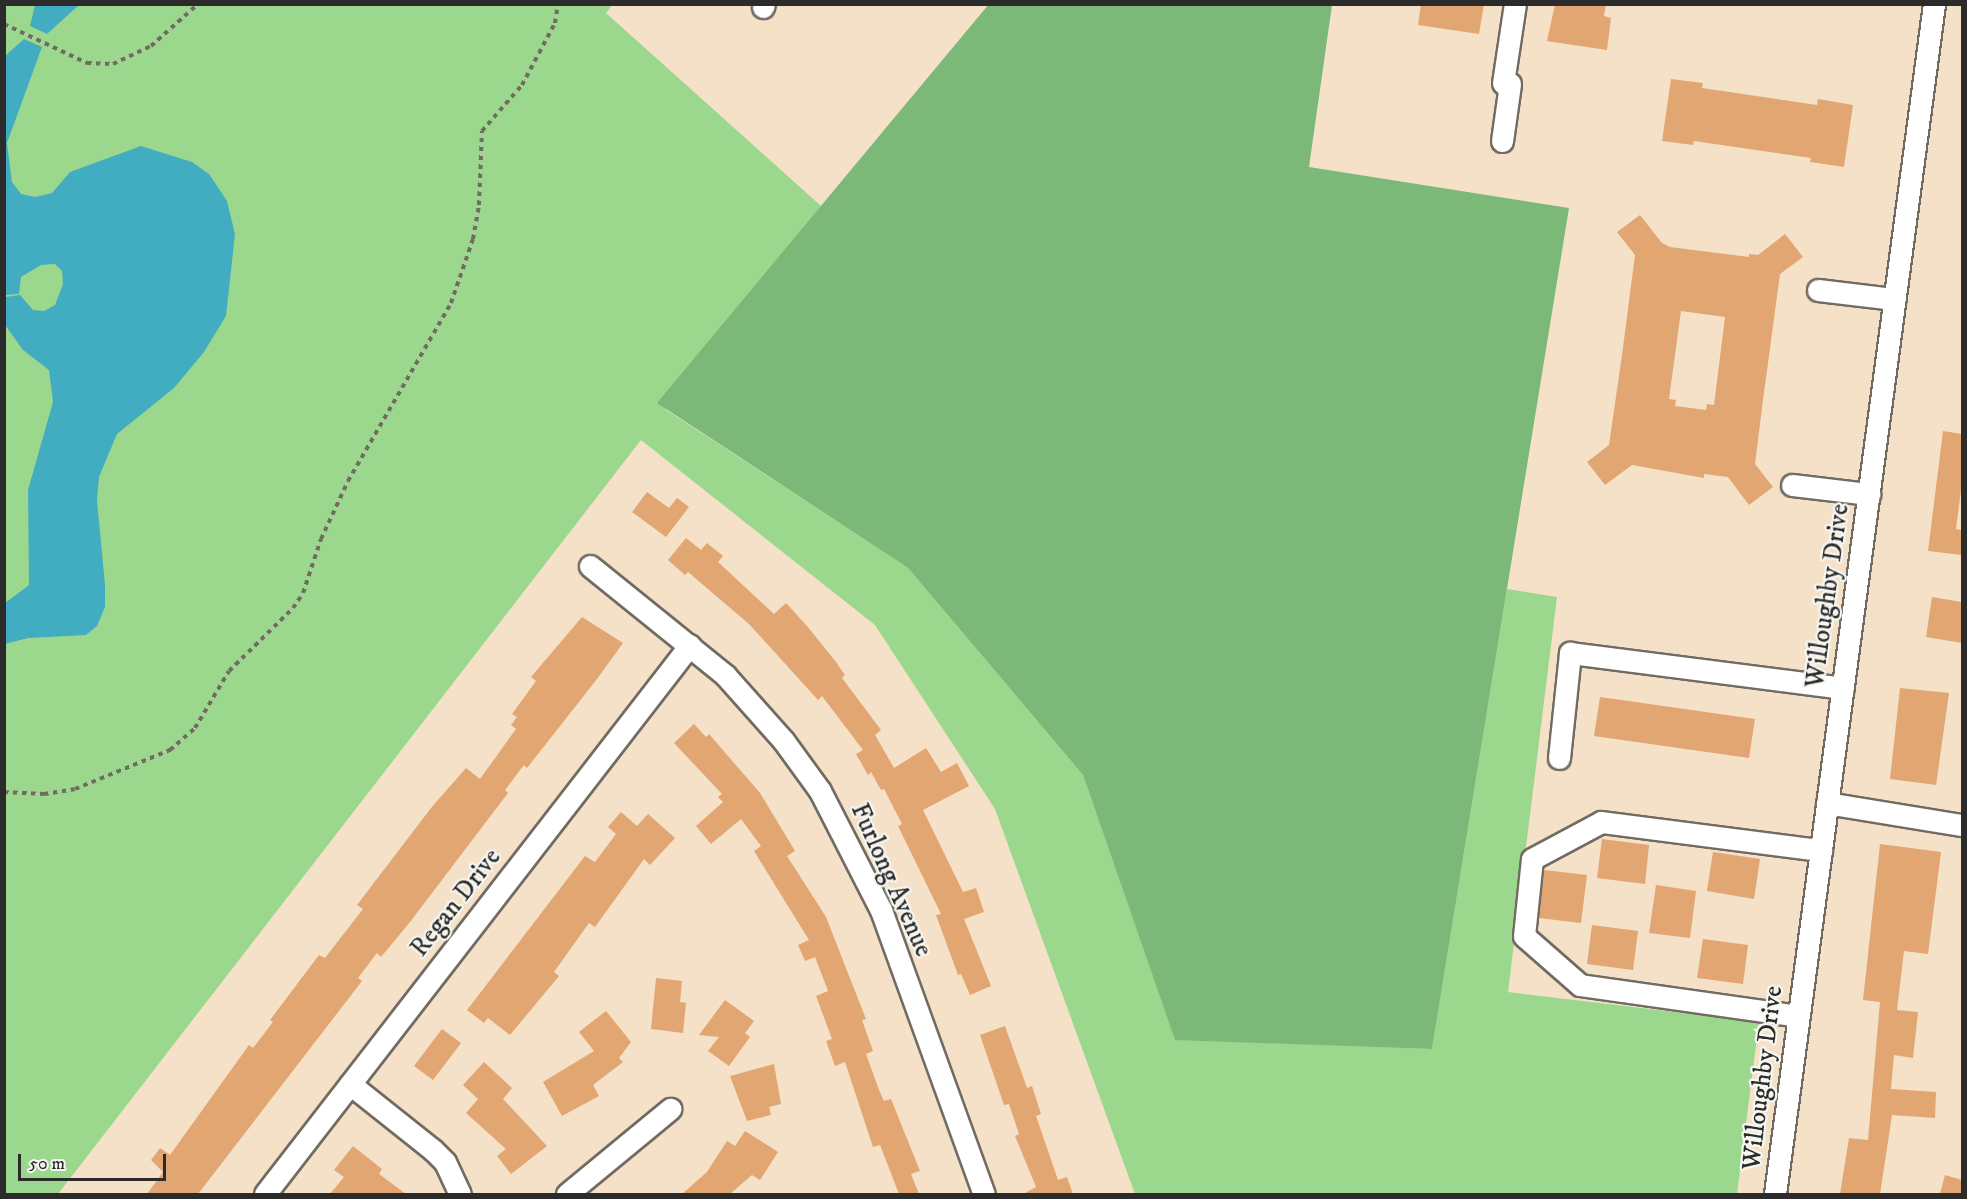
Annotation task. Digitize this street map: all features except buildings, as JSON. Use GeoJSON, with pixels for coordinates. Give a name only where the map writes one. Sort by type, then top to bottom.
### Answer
{"type":"FeatureCollection","features":[{"type":"Feature","properties":{"kind":"street"},"geometry":{"type":"LineString","coordinates":[[1502,141],[1515,4]]}},
{"type":"Feature","properties":{"kind":"street","name":"Willoughby Drive"},"geometry":{"type":"LineString","coordinates":[[1775,1194],[1934,4]]}},
{"type":"Feature","properties":{"kind":"street"},"geometry":{"type":"LineString","coordinates":[[1818,290],[1894,299]]}},
{"type":"Feature","properties":{"kind":"street"},"geometry":{"type":"LineString","coordinates":[[1792,485],[1869,494]]}},
{"type":"Feature","properties":{"kind":"street","name":"Furlong Avenue"},"geometry":{"type":"LineString","coordinates":[[590,566],[725,675],[783,740],[820,790],[846,835],[880,910],[984,1194]]}},
{"type":"Feature","properties":{"kind":"street","name":"Regan Drive"},"geometry":{"type":"LineString","coordinates":[[265,1194],[690,645]]}},
{"type":"Feature","properties":{"kind":"street"},"geometry":{"type":"LineString","coordinates":[[1559,758],[1570,653],[1842,688]]}},
{"type":"Feature","properties":{"kind":"street"},"geometry":{"type":"LineString","coordinates":[[1827,803],[1962,825]]}},
{"type":"Feature","properties":{"kind":"street"},"geometry":{"type":"LineString","coordinates":[[1798,1016],[1580,985],[1524,936],[1532,859],[1600,822],[1821,850]]}},
{"type":"Feature","properties":{"kind":"street"},"geometry":{"type":"LineString","coordinates":[[350,1084],[433,1150],[445,1162],[460,1194]]}},
{"type":"Feature","properties":{"kind":"street"},"geometry":{"type":"LineString","coordinates":[[567,1194],[670,1109]]}},
{"type":"Feature","properties":{"kind":"path"},"geometry":{"type":"LineString","coordinates":[[4,24],[87,63],[125,61],[171,30],[198,4]]}},
{"type":"Feature","properties":{"kind":"path"},"geometry":{"type":"LineString","coordinates":[[4,792],[44,794],[75,789],[170,750],[195,728],[229,672],[293,608],[303,593],[321,538],[348,481],[423,358],[451,303],[474,239],[479,205],[482,131],[522,85],[555,23],[558,4]]}},
{"type":"Feature","properties":{"kind":"green space"},"geometry":{"type":"Polygon","coordinates":[[[989,4],[1332,5],[1309,167],[1569,208],[1432,1049],[1175,1040],[1083,775],[908,568],[657,403],[989,4]]]}},
{"type":"Feature","properties":{"kind":"green space"},"geometry":{"type":"Polygon","coordinates":[[[5,5],[612,5],[606,13],[821,206],[665,409],[908,568],[1083,775],[1175,1039],[1432,1049],[1507,589],[1557,597],[1508,992],[1759,1022],[1737,1194],[1135,1194],[995,809],[875,625],[641,440],[58,1194],[5,1194],[5,5]]]}},
{"type":"Feature","properties":{"kind":"water"},"geometry":{"type":"Polygon","coordinates":[[[35,5],[79,5],[47,34],[30,26],[35,5]]]}},
{"type":"Feature","properties":{"kind":"water"},"geometry":{"type":"Polygon","coordinates":[[[24,39],[42,47],[7,143],[12,182],[21,194],[35,197],[52,193],[70,172],[141,146],[192,162],[209,174],[227,201],[235,234],[226,316],[204,352],[174,388],[117,434],[99,477],[97,500],[105,607],[97,626],[86,635],[28,638],[5,644],[5,603],[29,585],[28,490],[53,402],[49,370],[23,350],[5,325],[5,297],[20,295],[33,310],[44,311],[55,305],[63,284],[62,271],[55,264],[41,265],[21,277],[19,294],[5,295],[5,56],[24,39]]]}}]}
